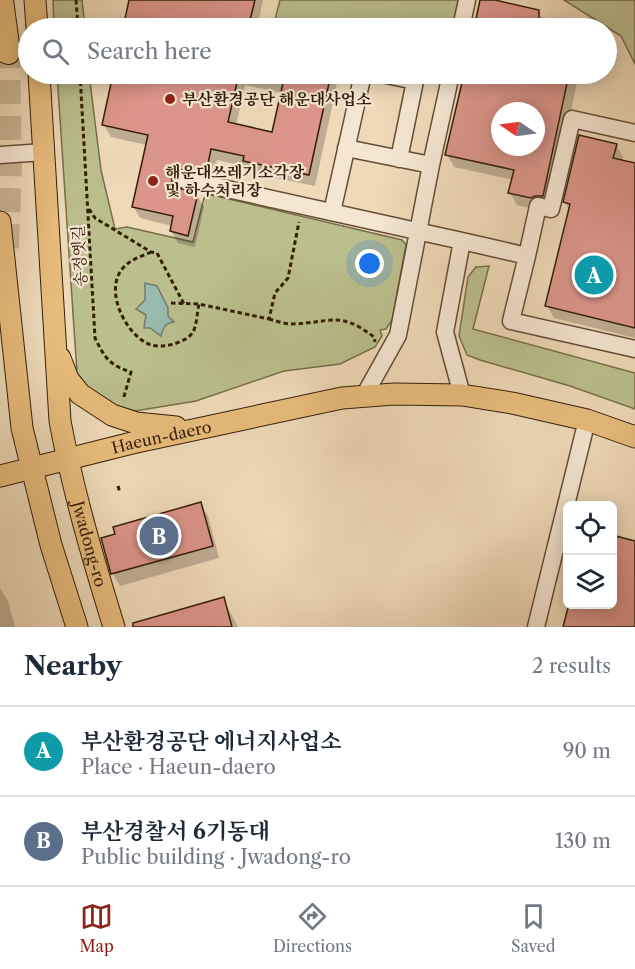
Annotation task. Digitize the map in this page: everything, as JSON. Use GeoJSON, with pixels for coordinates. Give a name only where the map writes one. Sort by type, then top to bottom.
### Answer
{"type":"FeatureCollection","features":[{"type":"Feature","properties":{"kind":"highway"},"geometry":{"type":"LineString","coordinates":[[1,0],[8,52],[9,0]]}},
{"type":"Feature","properties":{"kind":"main road"},"geometry":{"type":"LineString","coordinates":[[35,0],[36,18]]}},
{"type":"Feature","properties":{"kind":"main road"},"geometry":{"type":"LineString","coordinates":[[40,84],[60,421],[67,459]]}},
{"type":"Feature","properties":{"kind":"main road"},"geometry":{"type":"LineString","coordinates":[[0,222],[19,410],[51,545],[77,627]]}},
{"type":"Feature","properties":{"kind":"main road"},"geometry":{"type":"LineString","coordinates":[[55,342],[68,379],[80,394],[112,415],[136,423],[195,429]]}},
{"type":"Feature","properties":{"kind":"main road","name":"Haeun-daero"},"geometry":{"type":"LineString","coordinates":[[0,476],[195,429],[342,398],[394,394],[462,394],[587,420],[635,437]]}},
{"type":"Feature","properties":{"kind":"main road","name":"Jwadong-ro"},"geometry":{"type":"LineString","coordinates":[[67,459],[86,535],[114,627]]}},
{"type":"Feature","properties":{"kind":"street"},"geometry":{"type":"LineString","coordinates":[[463,18],[467,0]]}},
{"type":"Feature","properties":{"kind":"street"},"geometry":{"type":"LineString","coordinates":[[332,212],[361,84]]}},
{"type":"Feature","properties":{"kind":"street"},"geometry":{"type":"LineString","coordinates":[[399,159],[415,84]]}},
{"type":"Feature","properties":{"kind":"street"},"geometry":{"type":"LineString","coordinates":[[364,396],[398,335],[449,84]]}},
{"type":"Feature","properties":{"kind":"street"},"geometry":{"type":"LineString","coordinates":[[635,133],[572,119],[551,209],[538,206],[512,321],[635,349]]}},
{"type":"Feature","properties":{"kind":"street"},"geometry":{"type":"LineString","coordinates":[[346,148],[431,165]]}},
{"type":"Feature","properties":{"kind":"street"},"geometry":{"type":"LineString","coordinates":[[0,155],[44,152]]}},
{"type":"Feature","properties":{"kind":"street"},"geometry":{"type":"LineString","coordinates":[[182,179],[527,256]]}},
{"type":"Feature","properties":{"kind":"street"},"geometry":{"type":"LineString","coordinates":[[462,241],[445,332],[462,394]]}},
{"type":"Feature","properties":{"kind":"street"},"geometry":{"type":"LineString","coordinates":[[536,627],[587,420]]}},
{"type":"Feature","properties":{"kind":"path"},"geometry":{"type":"LineString","coordinates":[[76,0],[77,18]]}},
{"type":"Feature","properties":{"kind":"path","name":"송정옛길"},"geometry":{"type":"LineString","coordinates":[[81,84],[95,338],[104,357],[116,367],[131,372],[123,400]]}},
{"type":"Feature","properties":{"kind":"path"},"geometry":{"type":"LineString","coordinates":[[269,319],[275,293],[288,278],[302,205]]}},
{"type":"Feature","properties":{"kind":"path"},"geometry":{"type":"LineString","coordinates":[[88,208],[94,218],[151,252],[158,253],[184,304]]}},
{"type":"Feature","properties":{"kind":"path"},"geometry":{"type":"LineString","coordinates":[[151,252],[126,265],[117,278],[114,293],[120,312],[135,333],[150,345],[164,346],[182,342],[193,332],[199,304]]}},
{"type":"Feature","properties":{"kind":"path"},"geometry":{"type":"LineString","coordinates":[[171,303],[199,304],[291,324],[340,320],[359,325],[374,337],[375,345],[387,355]]}},
{"type":"Feature","properties":{"kind":"path"},"geometry":{"type":"LineString","coordinates":[[118,486],[120,493]]}},
{"type":"Feature","properties":{"kind":"green space"},"geometry":{"type":"Polygon","coordinates":[[[53,0],[82,0],[84,18],[54,18],[53,0]]]}},
{"type":"Feature","properties":{"kind":"green space"},"geometry":{"type":"Polygon","coordinates":[[[280,0],[459,0],[454,18],[276,18],[280,0]]]}},
{"type":"Feature","properties":{"kind":"green space"},"geometry":{"type":"Polygon","coordinates":[[[564,0],[635,0],[635,64],[621,36],[617,33],[617,18],[592,18],[564,0]]]}},
{"type":"Feature","properties":{"kind":"green space"},"geometry":{"type":"Polygon","coordinates":[[[58,84],[90,84],[101,170],[115,229],[127,227],[193,242],[204,198],[212,195],[402,240],[406,245],[392,320],[386,329],[380,330],[382,336],[375,347],[340,364],[284,371],[196,401],[135,411],[116,406],[84,385],[77,373],[58,84]]]}},
{"type":"Feature","properties":{"kind":"green space"},"geometry":{"type":"Polygon","coordinates":[[[489,266],[473,329],[635,373],[635,409],[570,386],[467,355],[459,336],[468,277],[476,267],[489,266]]]}},
{"type":"Feature","properties":{"kind":"water"},"geometry":{"type":"Polygon","coordinates":[[[145,283],[157,286],[168,308],[168,316],[174,322],[165,326],[161,336],[150,328],[144,328],[146,315],[136,309],[145,300],[145,283]]]}},
{"type":"Feature","properties":{"kind":"building"},"geometry":{"type":"Polygon","coordinates":[[[129,0],[255,0],[250,18],[125,18],[129,0]]]}},
{"type":"Feature","properties":{"kind":"building"},"geometry":{"type":"Polygon","coordinates":[[[480,0],[495,0],[539,10],[539,18],[476,18],[480,0]]]}},
{"type":"Feature","properties":{"kind":"building"},"geometry":{"type":"Polygon","coordinates":[[[111,84],[237,84],[228,122],[272,132],[283,84],[329,84],[309,175],[243,161],[244,156],[211,149],[206,174],[179,169],[172,176],[172,183],[175,187],[198,193],[188,236],[170,231],[173,216],[132,207],[148,135],[102,125],[111,84]]]}},
{"type":"Feature","properties":{"kind":"building"},"geometry":{"type":"Polygon","coordinates":[[[462,84],[567,84],[543,196],[531,198],[508,193],[514,170],[445,155],[462,84]]]}},
{"type":"Feature","properties":{"kind":"building"},"geometry":{"type":"Polygon","coordinates":[[[579,135],[617,144],[613,158],[635,163],[635,328],[545,306],[570,204],[563,202],[579,135]]]}},
{"type":"Feature","properties":{"kind":"building"},"geometry":{"type":"Polygon","coordinates":[[[201,502],[213,546],[111,574],[101,538],[115,534],[113,527],[201,502]]]}},
{"type":"Feature","properties":{"kind":"building"},"geometry":{"type":"Polygon","coordinates":[[[617,536],[635,541],[635,627],[563,627],[568,609],[617,609],[617,536]]]}},
{"type":"Feature","properties":{"kind":"building"},"geometry":{"type":"Polygon","coordinates":[[[224,597],[232,627],[133,627],[133,623],[224,597]]]}},
{"type":"Feature","properties":{"kind":"tunnel"},"geometry":{"type":"LineString","coordinates":[[7,248],[10,168],[8,52]]}},
{"type":"Feature","properties":{"kind":"place","name":"부산환경공단 해운대사업소"},"geometry":{"type":"Point","coordinates":[170,99]}},
{"type":"Feature","properties":{"kind":"place","name":"해운대쓰레기소각장 및 하수처리장"},"geometry":{"type":"Point","coordinates":[153,181]}},
{"type":"Feature","properties":{"kind":"place","name":"부산환경공단 에너지사업소"},"geometry":{"type":"Point","coordinates":[594,275]}},
{"type":"Feature","properties":{"kind":"place","name":"부산경찰서 6기동대"},"geometry":{"type":"Point","coordinates":[159,536]}}]}
